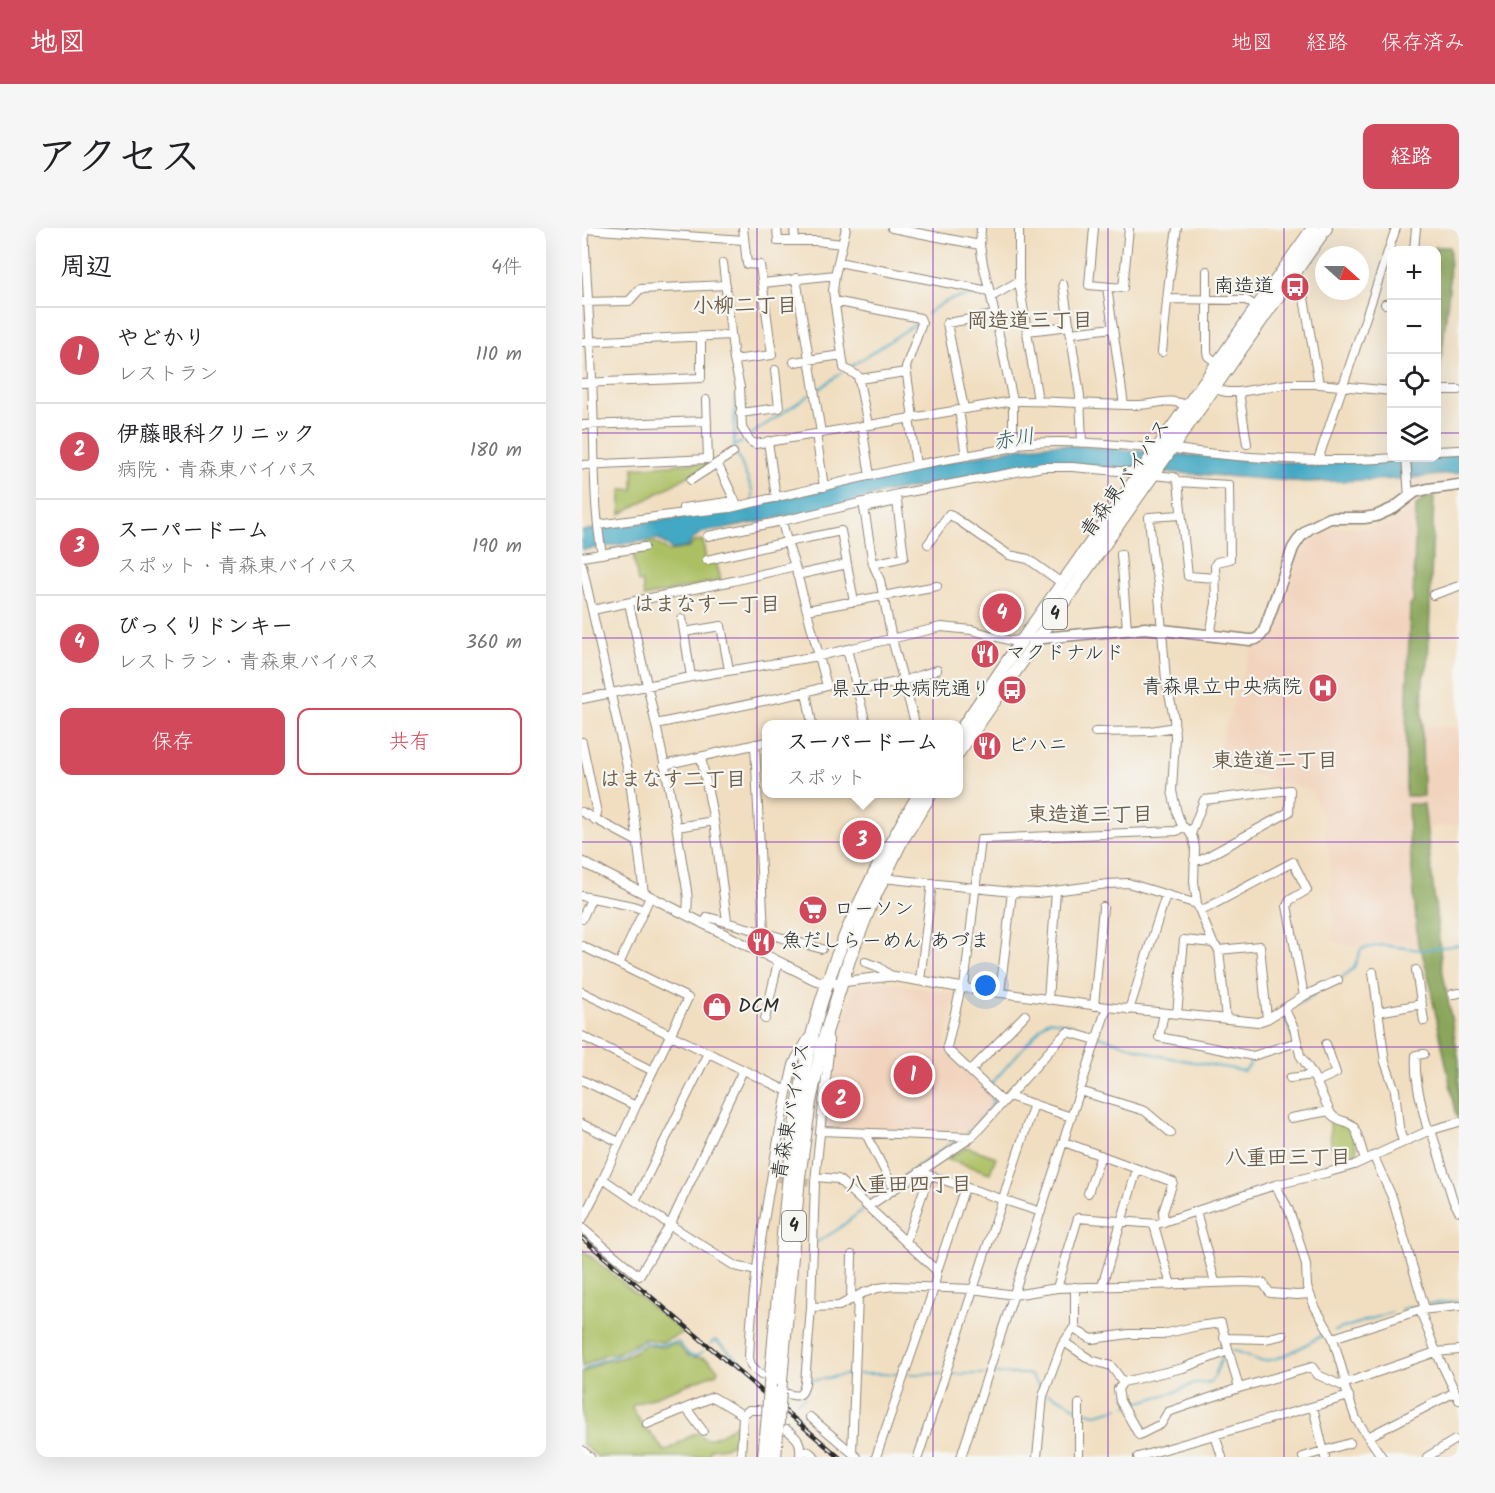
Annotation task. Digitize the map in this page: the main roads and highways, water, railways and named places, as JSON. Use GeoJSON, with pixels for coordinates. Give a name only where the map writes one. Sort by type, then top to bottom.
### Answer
{"type":"FeatureCollection","features":[{"type":"Feature","properties":{"kind":"highway","name":"青森東バイパス"},"geometry":{"type":"LineString","coordinates":[[1208,387],[1218,363],[1313,228]]}},
{"type":"Feature","properties":{"kind":"highway","name":"青森東バイパス"},"geometry":{"type":"LineString","coordinates":[[963,746],[1038,638],[1146,474],[1157,450],[1193,408],[1326,228]]}},
{"type":"Feature","properties":{"kind":"highway","name":"青森東バイパス"},"geometry":{"type":"LineString","coordinates":[[963,727],[1063,584],[1146,474],[1172,448],[1193,408]]}},
{"type":"Feature","properties":{"kind":"highway","name":"青森東バイパス"},"geometry":{"type":"LineString","coordinates":[[775,1386],[789,1175],[799,1102],[813,1032],[827,983],[849,926],[870,881],[917,798]]}},
{"type":"Feature","properties":{"kind":"highway","name":"青森東バイパス"},"geometry":{"type":"LineString","coordinates":[[764,1457],[768,1415],[775,1386],[799,1177],[810,1102],[826,1030],[841,982],[871,904],[902,840],[928,798]]}},
{"type":"Feature","properties":{"kind":"highway","name":"青森東バイパス"},"geometry":{"type":"LineString","coordinates":[[768,1415],[775,1457]]}},
{"type":"Feature","properties":{"kind":"main road"},"geometry":{"type":"LineString","coordinates":[[1024,639],[1145,628],[1255,640],[1264,631],[1293,548],[1310,528],[1330,518],[1376,516],[1394,508],[1415,492],[1459,485]]}},
{"type":"Feature","properties":{"kind":"water"},"geometry":{"type":"Polygon","coordinates":[[[1055,444],[1270,462],[1441,462],[1441,456],[1459,454],[1459,473],[1398,479],[1306,482],[1043,463],[879,494],[832,507],[704,532],[694,538],[688,547],[673,550],[658,539],[582,550],[582,531],[739,509],[919,467],[1018,448],[1055,444]]]}},
{"type":"Feature","properties":{"kind":"waterway"},"geometry":{"type":"LineString","coordinates":[[927,314],[941,304],[954,299],[985,295]]}},
{"type":"Feature","properties":{"kind":"waterway"},"geometry":{"type":"LineString","coordinates":[[850,367],[917,323]]}},
{"type":"Feature","properties":{"kind":"waterway"},"geometry":{"type":"LineString","coordinates":[[818,390],[842,372]]}},
{"type":"Feature","properties":{"kind":"waterway"},"geometry":{"type":"LineString","coordinates":[[750,435],[809,395]]}},
{"type":"Feature","properties":{"kind":"waterway"},"geometry":{"type":"LineString","coordinates":[[735,397],[734,446],[752,490],[752,501]]}},
{"type":"Feature","properties":{"kind":"waterway"},"geometry":{"type":"LineString","coordinates":[[734,446],[742,442]]}},
{"type":"Feature","properties":{"kind":"waterway"},"geometry":{"type":"LineString","coordinates":[[1339,980],[1354,968],[1361,949],[1382,945],[1421,950],[1459,945]]}},
{"type":"Feature","properties":{"kind":"waterway"},"geometry":{"type":"LineString","coordinates":[[1293,1007],[1314,995]]}},
{"type":"Feature","properties":{"kind":"waterway"},"geometry":{"type":"LineString","coordinates":[[1286,1019],[1292,1036]]}},
{"type":"Feature","properties":{"kind":"waterway"},"geometry":{"type":"LineString","coordinates":[[992,1086],[991,1084],[1050,1020],[1069,1024],[1160,1056],[1244,1071],[1250,1065],[1249,1058]]}},
{"type":"Feature","properties":{"kind":"waterway"},"geometry":{"type":"LineString","coordinates":[[967,1133],[993,1104],[992,1095]]}},
{"type":"Feature","properties":{"kind":"waterway"},"geometry":{"type":"LineString","coordinates":[[884,1192],[960,1139]]}},
{"type":"Feature","properties":{"kind":"waterway"},"geometry":{"type":"LineString","coordinates":[[817,1242],[837,1230],[866,1207]]}},
{"type":"Feature","properties":{"kind":"waterway"},"geometry":{"type":"LineString","coordinates":[[1428,1304],[1459,1301]]}},
{"type":"Feature","properties":{"kind":"waterway"},"geometry":{"type":"LineString","coordinates":[[1401,1309],[1418,1306]]}},
{"type":"Feature","properties":{"kind":"waterway"},"geometry":{"type":"LineString","coordinates":[[1334,1331],[1392,1312]]}},
{"type":"Feature","properties":{"kind":"waterway"},"geometry":{"type":"LineString","coordinates":[[1231,1351],[1240,1352],[1259,1361],[1270,1360],[1286,1355],[1325,1334]]}},
{"type":"Feature","properties":{"kind":"waterway"},"geometry":{"type":"LineString","coordinates":[[711,1344],[715,1340],[744,1364]]}},
{"type":"Feature","properties":{"kind":"waterway"},"geometry":{"type":"LineString","coordinates":[[582,1371],[601,1360],[623,1354],[644,1342],[658,1345],[678,1342],[691,1356],[703,1352]]}},
{"type":"Feature","properties":{"kind":"waterway"},"geometry":{"type":"LineString","coordinates":[[1126,1406],[1175,1392],[1193,1384],[1210,1382],[1222,1358]]}},
{"type":"Feature","properties":{"kind":"waterway"},"geometry":{"type":"LineString","coordinates":[[809,1381],[850,1374]]}},
{"type":"Feature","properties":{"kind":"waterway"},"geometry":{"type":"LineString","coordinates":[[859,1374],[900,1374]]}},
{"type":"Feature","properties":{"kind":"waterway"},"geometry":{"type":"LineString","coordinates":[[908,1374],[942,1374]]}},
{"type":"Feature","properties":{"kind":"waterway"},"geometry":{"type":"LineString","coordinates":[[949,1374],[984,1374]]}},
{"type":"Feature","properties":{"kind":"waterway"},"geometry":{"type":"LineString","coordinates":[[992,1374],[1030,1375],[1041,1388]]}},
{"type":"Feature","properties":{"kind":"waterway"},"geometry":{"type":"LineString","coordinates":[[1047,1393],[1076,1408]]}},
{"type":"Feature","properties":{"kind":"waterway"},"geometry":{"type":"LineString","coordinates":[[797,1402],[805,1397]]}},
{"type":"Feature","properties":{"kind":"waterway"},"geometry":{"type":"LineString","coordinates":[[1082,1411],[1096,1414],[1119,1408]]}},
{"type":"Feature","properties":{"kind":"tunnel"},"geometry":{"type":"LineString","coordinates":[[777,1178],[810,1182]]}},
{"type":"Feature","properties":{"kind":"railway"},"geometry":{"type":"LineString","coordinates":[[582,1238],[839,1457]]}},
{"type":"Feature","properties":{"kind":"place","name":"南造道"},"geometry":{"type":"Point","coordinates":[1295,287]}},
{"type":"Feature","properties":{"kind":"place","name":"びっくりドンキー"},"geometry":{"type":"Point","coordinates":[1002,613]}},
{"type":"Feature","properties":{"kind":"place","name":"マクドナルド"},"geometry":{"type":"Point","coordinates":[985,654]}},
{"type":"Feature","properties":{"kind":"place","name":"青森県立中央病院"},"geometry":{"type":"Point","coordinates":[1323,688]}},
{"type":"Feature","properties":{"kind":"place","name":"県立中央病院通り"},"geometry":{"type":"Point","coordinates":[1012,690]}},
{"type":"Feature","properties":{"kind":"place","name":"ビハニ"},"geometry":{"type":"Point","coordinates":[987,746]}},
{"type":"Feature","properties":{"kind":"place","name":"スーパードーム"},"geometry":{"type":"Point","coordinates":[862,840]}},
{"type":"Feature","properties":{"kind":"place","name":"ローソン"},"geometry":{"type":"Point","coordinates":[813,910]}},
{"type":"Feature","properties":{"kind":"place","name":"魚だしらーめん あづま"},"geometry":{"type":"Point","coordinates":[761,942]}},
{"type":"Feature","properties":{"kind":"place","name":"DCM"},"geometry":{"type":"Point","coordinates":[717,1007]}},
{"type":"Feature","properties":{"kind":"place","name":"やどかり"},"geometry":{"type":"Point","coordinates":[913,1075]}},
{"type":"Feature","properties":{"kind":"place","name":"伊藤眼科クリニック"},"geometry":{"type":"Point","coordinates":[841,1099]}},
{"type":"Feature","properties":{"kind":"district","name":"小柳二丁目"},"geometry":{"type":"Point","coordinates":[745,306]}},
{"type":"Feature","properties":{"kind":"district","name":"岡造道三丁目"},"geometry":{"type":"Point","coordinates":[1030,321]}},
{"type":"Feature","properties":{"kind":"district","name":"はまなす一丁目"},"geometry":{"type":"Point","coordinates":[707,605]}},
{"type":"Feature","properties":{"kind":"district","name":"東造道二丁目"},"geometry":{"type":"Point","coordinates":[1275,761]}},
{"type":"Feature","properties":{"kind":"district","name":"はまなす二丁目"},"geometry":{"type":"Point","coordinates":[673,780]}},
{"type":"Feature","properties":{"kind":"district","name":"東造道三丁目"},"geometry":{"type":"Point","coordinates":[1090,815]}},
{"type":"Feature","properties":{"kind":"district","name":"八重田三丁目"},"geometry":{"type":"Point","coordinates":[1288,1158]}},
{"type":"Feature","properties":{"kind":"district","name":"八重田四丁目"},"geometry":{"type":"Point","coordinates":[909,1185]}},
{"type":"Feature","properties":{"kind":"water label","name":"赤川"},"geometry":{"type":"Point","coordinates":[1014,440]}}]}
